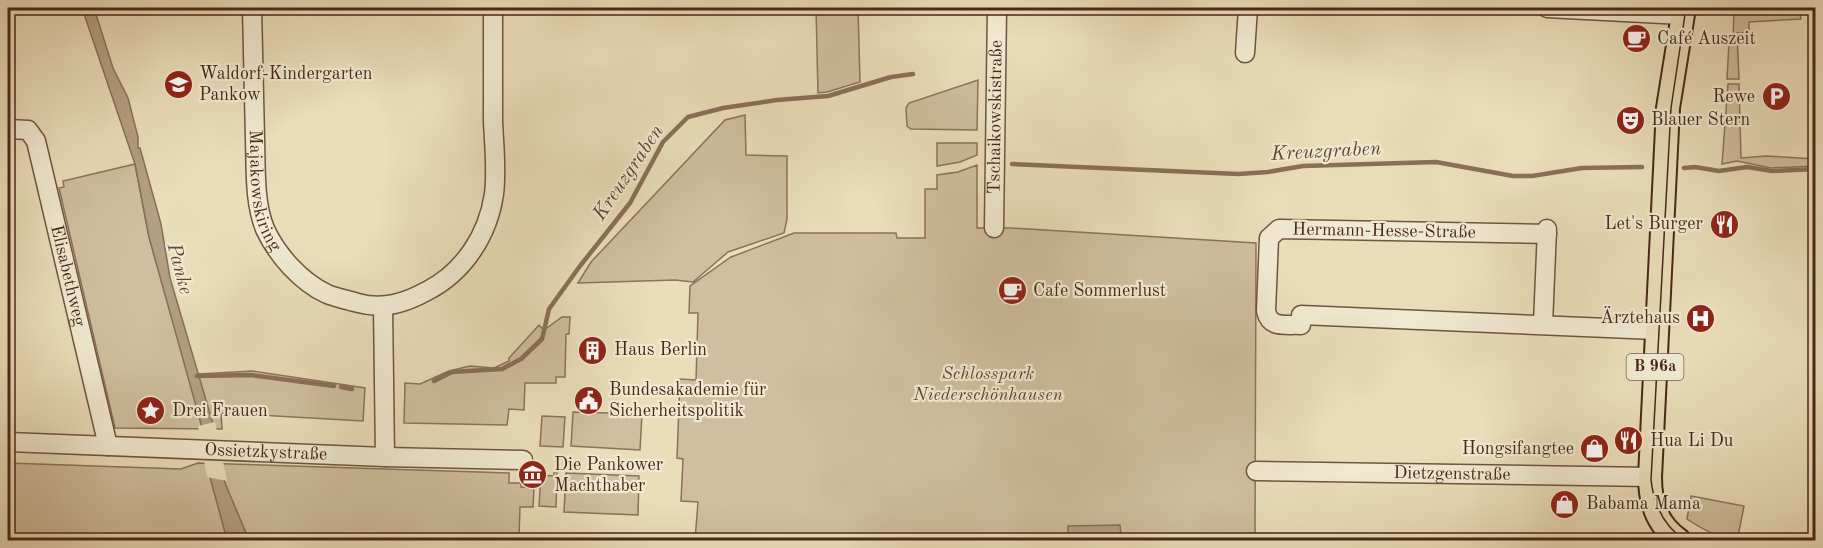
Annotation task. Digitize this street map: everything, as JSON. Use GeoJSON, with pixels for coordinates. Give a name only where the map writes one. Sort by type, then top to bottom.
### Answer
{"type":"FeatureCollection","features":[{"type":"Feature","properties":{"kind":"main road","name":"B 96a"},"geometry":{"type":"LineString","coordinates":[[1679,540],[1667,530],[1654,510],[1650,471],[1668,108],[1683,11]]}},
{"type":"Feature","properties":{"kind":"street","name":"Majakowskiring"},"geometry":{"type":"LineString","coordinates":[[252,8],[256,183],[265,228],[289,264],[315,287],[328,294],[362,304],[383,306],[416,297],[448,278],[461,266],[476,246],[486,224],[494,191],[492,8]]}},
{"type":"Feature","properties":{"kind":"street","name":"Tschaikowskistraße"},"geometry":{"type":"LineString","coordinates":[[994,228],[997,8]]}},
{"type":"Feature","properties":{"kind":"street"},"geometry":{"type":"LineString","coordinates":[[1245,53],[1248,8]]}},
{"type":"Feature","properties":{"kind":"street"},"geometry":{"type":"LineString","coordinates":[[1546,8],[1683,11]]}},
{"type":"Feature","properties":{"kind":"street","name":"Elisabethweg"},"geometry":{"type":"LineString","coordinates":[[8,129],[28,130],[36,141],[108,446]]}},
{"type":"Feature","properties":{"kind":"street","name":"Hermann-Hesse-Straße"},"geometry":{"type":"LineString","coordinates":[[1543,324],[1547,232],[1279,229],[1269,238],[1266,311],[1268,320],[1272,324],[1301,325],[1301,315],[1656,330]]}},
{"type":"Feature","properties":{"kind":"street"},"geometry":{"type":"LineString","coordinates":[[383,306],[385,457]]}},
{"type":"Feature","properties":{"kind":"street","name":"Ossietzkystraße"},"geometry":{"type":"LineString","coordinates":[[8,442],[385,457],[523,460]]}},
{"type":"Feature","properties":{"kind":"street","name":"Dietzgenstraße"},"geometry":{"type":"LineString","coordinates":[[1256,471],[1650,471]]}},
{"type":"Feature","properties":{"kind":"green space"},"geometry":{"type":"Polygon","coordinates":[[[816,8],[858,8],[860,82],[818,93],[816,8]]]}},
{"type":"Feature","properties":{"kind":"green space"},"geometry":{"type":"Polygon","coordinates":[[[1799,8],[1801,19],[1749,22],[1749,32],[1737,33],[1739,79],[1727,79],[1729,42],[1733,42],[1734,10],[1799,8]]]}},
{"type":"Feature","properties":{"kind":"green space"},"geometry":{"type":"Polygon","coordinates":[[[978,80],[977,130],[911,129],[907,126],[906,108],[909,103],[978,80]]]}},
{"type":"Feature","properties":{"kind":"green space"},"geometry":{"type":"Polygon","coordinates":[[[1728,84],[1739,84],[1741,158],[1766,156],[1815,159],[1815,166],[1771,168],[1737,161],[1722,164],[1728,84]]]}},
{"type":"Feature","properties":{"kind":"green space"},"geometry":{"type":"Polygon","coordinates":[[[745,115],[746,155],[787,156],[787,219],[784,233],[728,252],[693,282],[675,280],[578,283],[591,262],[725,120],[745,115]]]}},
{"type":"Feature","properties":{"kind":"green space"},"geometry":{"type":"Polygon","coordinates":[[[937,143],[977,143],[977,155],[960,162],[937,166],[937,143]]]}},
{"type":"Feature","properties":{"kind":"green space"},"geometry":{"type":"Polygon","coordinates":[[[135,164],[149,237],[186,368],[199,374],[252,371],[365,388],[363,421],[221,413],[222,429],[115,428],[59,188],[64,187],[63,181],[135,164]]]}},
{"type":"Feature","properties":{"kind":"green space","name":"Schlosspark Niederschönhausen"},"geometry":{"type":"Polygon","coordinates":[[[977,165],[977,228],[1256,243],[1255,540],[695,540],[698,502],[681,501],[683,459],[677,458],[680,379],[696,380],[698,313],[689,313],[690,286],[731,257],[794,233],[896,233],[897,238],[925,238],[925,189],[937,189],[937,175],[958,172],[977,165]]]}},
{"type":"Feature","properties":{"kind":"green space"},"geometry":{"type":"Polygon","coordinates":[[[562,317],[570,317],[569,334],[566,334],[565,377],[556,377],[556,383],[525,383],[524,410],[509,409],[507,425],[404,423],[405,383],[420,384],[449,371],[470,366],[494,368],[509,361],[509,358],[539,325],[544,330],[562,317]]]}},
{"type":"Feature","properties":{"kind":"green space"},"geometry":{"type":"Polygon","coordinates":[[[573,412],[642,414],[640,450],[571,446],[573,412]]]}},
{"type":"Feature","properties":{"kind":"green space"},"geometry":{"type":"Polygon","coordinates":[[[542,416],[565,417],[563,447],[540,446],[542,416]]]}},
{"type":"Feature","properties":{"kind":"green space"},"geometry":{"type":"Polygon","coordinates":[[[8,463],[181,469],[198,463],[509,473],[509,483],[521,483],[521,487],[534,488],[533,507],[520,507],[519,538],[555,540],[8,540],[8,463]]]}},
{"type":"Feature","properties":{"kind":"green space"},"geometry":{"type":"Polygon","coordinates":[[[554,472],[557,472],[556,507],[539,506],[541,475],[554,476],[554,472]]]}},
{"type":"Feature","properties":{"kind":"green space"},"geometry":{"type":"Polygon","coordinates":[[[566,473],[639,476],[638,515],[564,512],[566,473]]]}},
{"type":"Feature","properties":{"kind":"green space"},"geometry":{"type":"Polygon","coordinates":[[[1691,496],[1744,506],[1738,536],[1753,540],[1718,536],[1687,519],[1691,496]]]}},
{"type":"Feature","properties":{"kind":"shaded area"},"geometry":{"type":"Polygon","coordinates":[[[82,8],[94,8],[113,68],[128,98],[138,137],[138,148],[140,148],[161,224],[170,278],[213,424],[225,483],[249,540],[227,540],[211,481],[201,424],[149,237],[135,164],[82,8]]]}},
{"type":"Feature","properties":{"kind":"shaded area"},"geometry":{"type":"Polygon","coordinates":[[[1120,525],[1121,534],[1068,534],[1068,526],[1120,525]]]}},
{"type":"Feature","properties":{"kind":"pier"},"geometry":{"type":"Polygon","coordinates":[[[215,422],[227,481],[207,477],[198,426],[215,422]]]}},
{"type":"Feature","properties":{"kind":"waterway","name":"Kreuzgraben"},"geometry":{"type":"LineString","coordinates":[[434,381],[452,372],[502,369],[521,359],[542,339],[549,309],[630,203],[663,142],[688,117],[723,108],[777,100],[828,96],[891,77],[913,74]]}},
{"type":"Feature","properties":{"kind":"waterway","name":"Kreuzgraben"},"geometry":{"type":"LineString","coordinates":[[1012,164],[1238,174],[1303,166],[1436,162],[1513,176],[1532,176],[1582,168],[1642,167]]}},
{"type":"Feature","properties":{"kind":"waterway","name":"Kreuzgraben"},"geometry":{"type":"LineString","coordinates":[[1684,168],[1695,167],[1719,171],[1747,167],[1772,171],[1816,169]]}},
{"type":"Feature","properties":{"kind":"waterway","name":"Kreuzgraben"},"geometry":{"type":"LineString","coordinates":[[197,376],[251,375],[334,386]]}},
{"type":"Feature","properties":{"kind":"waterway","name":"Kreuzgraben"},"geometry":{"type":"LineString","coordinates":[[341,387],[352,389]]}},
{"type":"Feature","properties":{"kind":"tram line"},"geometry":{"type":"LineString","coordinates":[[1685,540],[1671,528],[1661,514],[1654,498],[1651,480],[1671,108],[1686,8]]}},
{"type":"Feature","properties":{"kind":"place","name":"Café Auszeit"},"geometry":{"type":"Point","coordinates":[1636,39]}},
{"type":"Feature","properties":{"kind":"place","name":"Waldorf-Kindergarten Pankow"},"geometry":{"type":"Point","coordinates":[178,84]}},
{"type":"Feature","properties":{"kind":"place","name":"Rewe"},"geometry":{"type":"Point","coordinates":[1776,97]}},
{"type":"Feature","properties":{"kind":"place","name":"Blauer Stern"},"geometry":{"type":"Point","coordinates":[1630,120]}},
{"type":"Feature","properties":{"kind":"place","name":"Let's Burger"},"geometry":{"type":"Point","coordinates":[1724,224]}},
{"type":"Feature","properties":{"kind":"place","name":"Cafe Sommerlust"},"geometry":{"type":"Point","coordinates":[1012,291]}},
{"type":"Feature","properties":{"kind":"place","name":"Ärztehaus"},"geometry":{"type":"Point","coordinates":[1701,318]}},
{"type":"Feature","properties":{"kind":"place","name":"Haus Berlin"},"geometry":{"type":"Point","coordinates":[593,350]}},
{"type":"Feature","properties":{"kind":"place","name":"Bundesakademie für Sicherheitspolitik"},"geometry":{"type":"Point","coordinates":[588,400]}},
{"type":"Feature","properties":{"kind":"place","name":"Drei Frauen"},"geometry":{"type":"Point","coordinates":[151,411]}},
{"type":"Feature","properties":{"kind":"place","name":"Hua Li Du"},"geometry":{"type":"Point","coordinates":[1629,441]}},
{"type":"Feature","properties":{"kind":"place","name":"Hongsifangtee"},"geometry":{"type":"Point","coordinates":[1595,449]}},
{"type":"Feature","properties":{"kind":"place","name":"Die Pankower Machthaber"},"geometry":{"type":"Point","coordinates":[533,475]}},
{"type":"Feature","properties":{"kind":"place","name":"Babama Mama"},"geometry":{"type":"Point","coordinates":[1565,504]}},
{"type":"Feature","properties":{"kind":"water label","name":"Panke"},"geometry":{"type":"Point","coordinates":[179,269]}}]}
